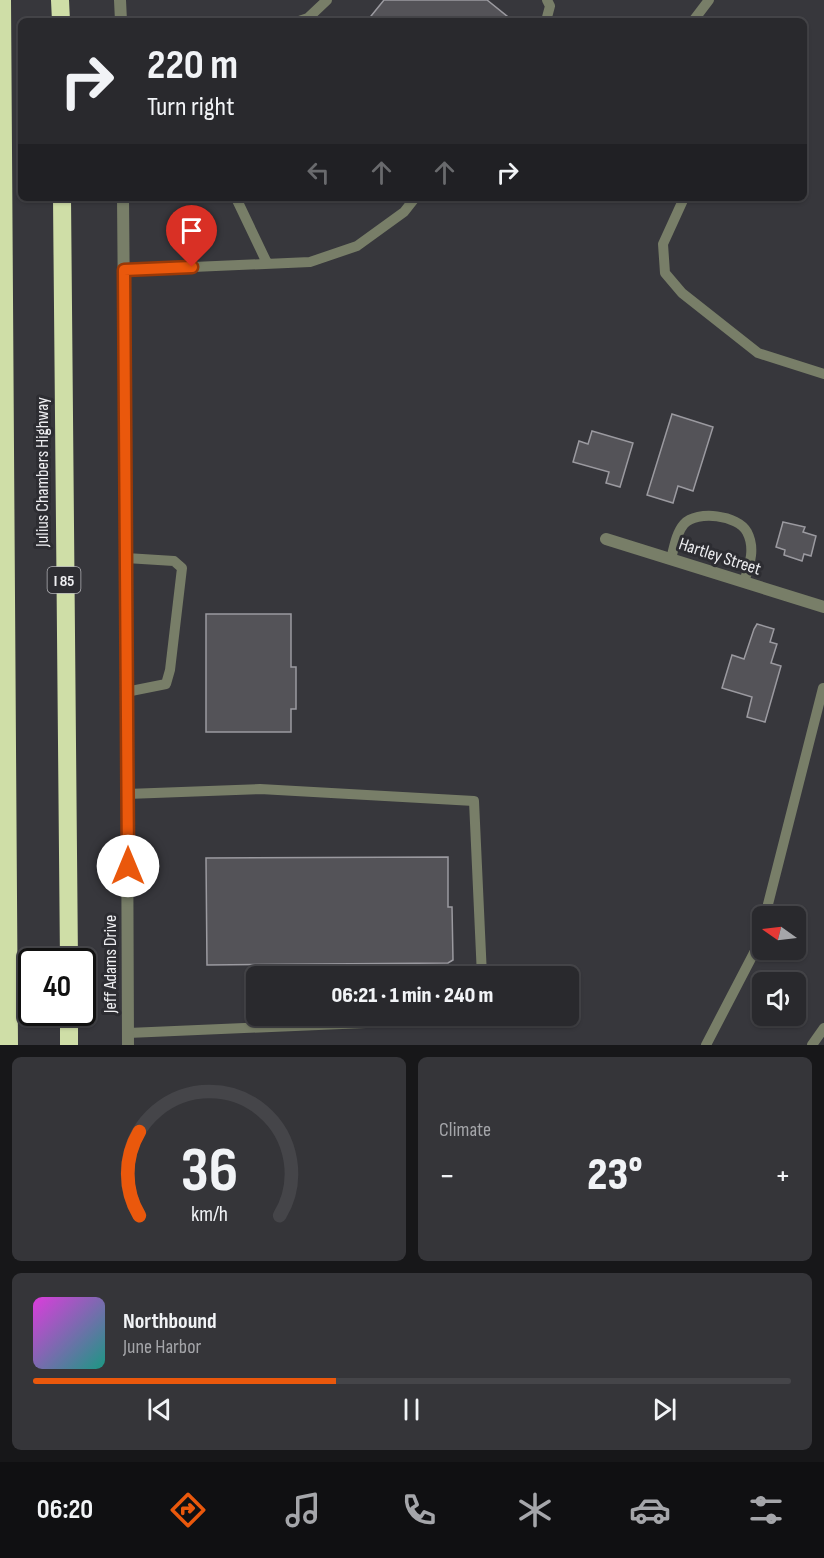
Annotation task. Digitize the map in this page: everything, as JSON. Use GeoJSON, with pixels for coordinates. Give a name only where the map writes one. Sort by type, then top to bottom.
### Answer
{"type":"FeatureCollection","features":[{"type":"Feature","properties":{"kind":"highway","name":"Julius Chambers Highway"},"geometry":{"type":"LineString","coordinates":[[2,0],[9,1045]]}},
{"type":"Feature","properties":{"kind":"highway"},"geometry":{"type":"LineString","coordinates":[[60,0],[61,18]]}},
{"type":"Feature","properties":{"kind":"highway","name":"Julius Chambers Highway"},"geometry":{"type":"LineString","coordinates":[[62,201],[69,948]]}},
{"type":"Feature","properties":{"kind":"highway"},"geometry":{"type":"LineString","coordinates":[[69,1026],[69,1045]]}},
{"type":"Feature","properties":{"kind":"street"},"geometry":{"type":"LineString","coordinates":[[120,0],[121,18]]}},
{"type":"Feature","properties":{"kind":"street","name":"Jeff Adams Drive"},"geometry":{"type":"LineString","coordinates":[[123,201],[128,1039]]}},
{"type":"Feature","properties":{"kind":"street","name":"Hartley Street"},"geometry":{"type":"LineString","coordinates":[[606,539],[824,607]]}},
{"type":"Feature","properties":{"kind":"lane"},"geometry":{"type":"LineString","coordinates":[[308,18],[327,0]]}},
{"type":"Feature","properties":{"kind":"lane"},"geometry":{"type":"LineString","coordinates":[[547,0],[550,6],[547,18]]}},
{"type":"Feature","properties":{"kind":"lane"},"geometry":{"type":"LineString","coordinates":[[695,18],[709,0]]}},
{"type":"Feature","properties":{"kind":"lane"},"geometry":{"type":"LineString","coordinates":[[237,201],[267,264]]}},
{"type":"Feature","properties":{"kind":"lane"},"geometry":{"type":"LineString","coordinates":[[124,270],[310,262],[357,246],[404,212],[413,201]]}},
{"type":"Feature","properties":{"kind":"lane"},"geometry":{"type":"LineString","coordinates":[[683,201],[663,244],[665,273],[682,293],[758,353],[824,374]]}},
{"type":"Feature","properties":{"kind":"lane"},"geometry":{"type":"LineString","coordinates":[[671,559],[678,534],[684,523],[696,516],[713,515],[734,521],[747,531],[752,549],[751,561],[744,582]]}},
{"type":"Feature","properties":{"kind":"lane"},"geometry":{"type":"LineString","coordinates":[[126,558],[174,561],[182,568],[170,670],[166,684],[126,692]]}},
{"type":"Feature","properties":{"kind":"lane"},"geometry":{"type":"LineString","coordinates":[[768,906],[823,688]]}},
{"type":"Feature","properties":{"kind":"lane"},"geometry":{"type":"LineString","coordinates":[[128,794],[260,789],[474,801],[482,966]]}},
{"type":"Feature","properties":{"kind":"lane"},"geometry":{"type":"LineString","coordinates":[[706,1045],[752,957]]}},
{"type":"Feature","properties":{"kind":"lane"},"geometry":{"type":"LineString","coordinates":[[128,1039],[342,1026]]}},
{"type":"Feature","properties":{"kind":"lane"},"geometry":{"type":"LineString","coordinates":[[812,1045],[824,1028]]}},
{"type":"Feature","properties":{"kind":"building"},"geometry":{"type":"Polygon","coordinates":[[[384,0],[487,0],[509,18],[369,18],[384,0]]]}},
{"type":"Feature","properties":{"kind":"building"},"geometry":{"type":"Polygon","coordinates":[[[672,414],[713,427],[693,491],[678,486],[673,503],[647,495],[672,414]]]}},
{"type":"Feature","properties":{"kind":"building"},"geometry":{"type":"Polygon","coordinates":[[[592,431],[633,443],[620,487],[606,483],[609,472],[573,462],[579,441],[588,444],[592,431]]]}},
{"type":"Feature","properties":{"kind":"building"},"geometry":{"type":"Polygon","coordinates":[[[783,522],[805,527],[803,532],[816,536],[811,556],[804,554],[802,561],[784,555],[785,550],[776,547],[783,522]]]}},
{"type":"Feature","properties":{"kind":"building"},"geometry":{"type":"Polygon","coordinates":[[[206,614],[291,614],[291,667],[296,667],[296,709],[291,709],[291,732],[206,732],[206,614]]]}},
{"type":"Feature","properties":{"kind":"building"},"geometry":{"type":"Polygon","coordinates":[[[757,624],[774,629],[770,642],[777,644],[771,663],[781,666],[765,722],[747,717],[752,697],[722,688],[732,655],[744,659],[757,624]]]}},
{"type":"Feature","properties":{"kind":"building"},"geometry":{"type":"Polygon","coordinates":[[[448,857],[448,907],[452,907],[453,960],[448,963],[207,965],[206,858],[448,857]]]}},
{"type":"Feature","properties":{"kind":"route"},"geometry":{"type":"LineString","coordinates":[[128,866],[124,270],[192,267]]}}]}
